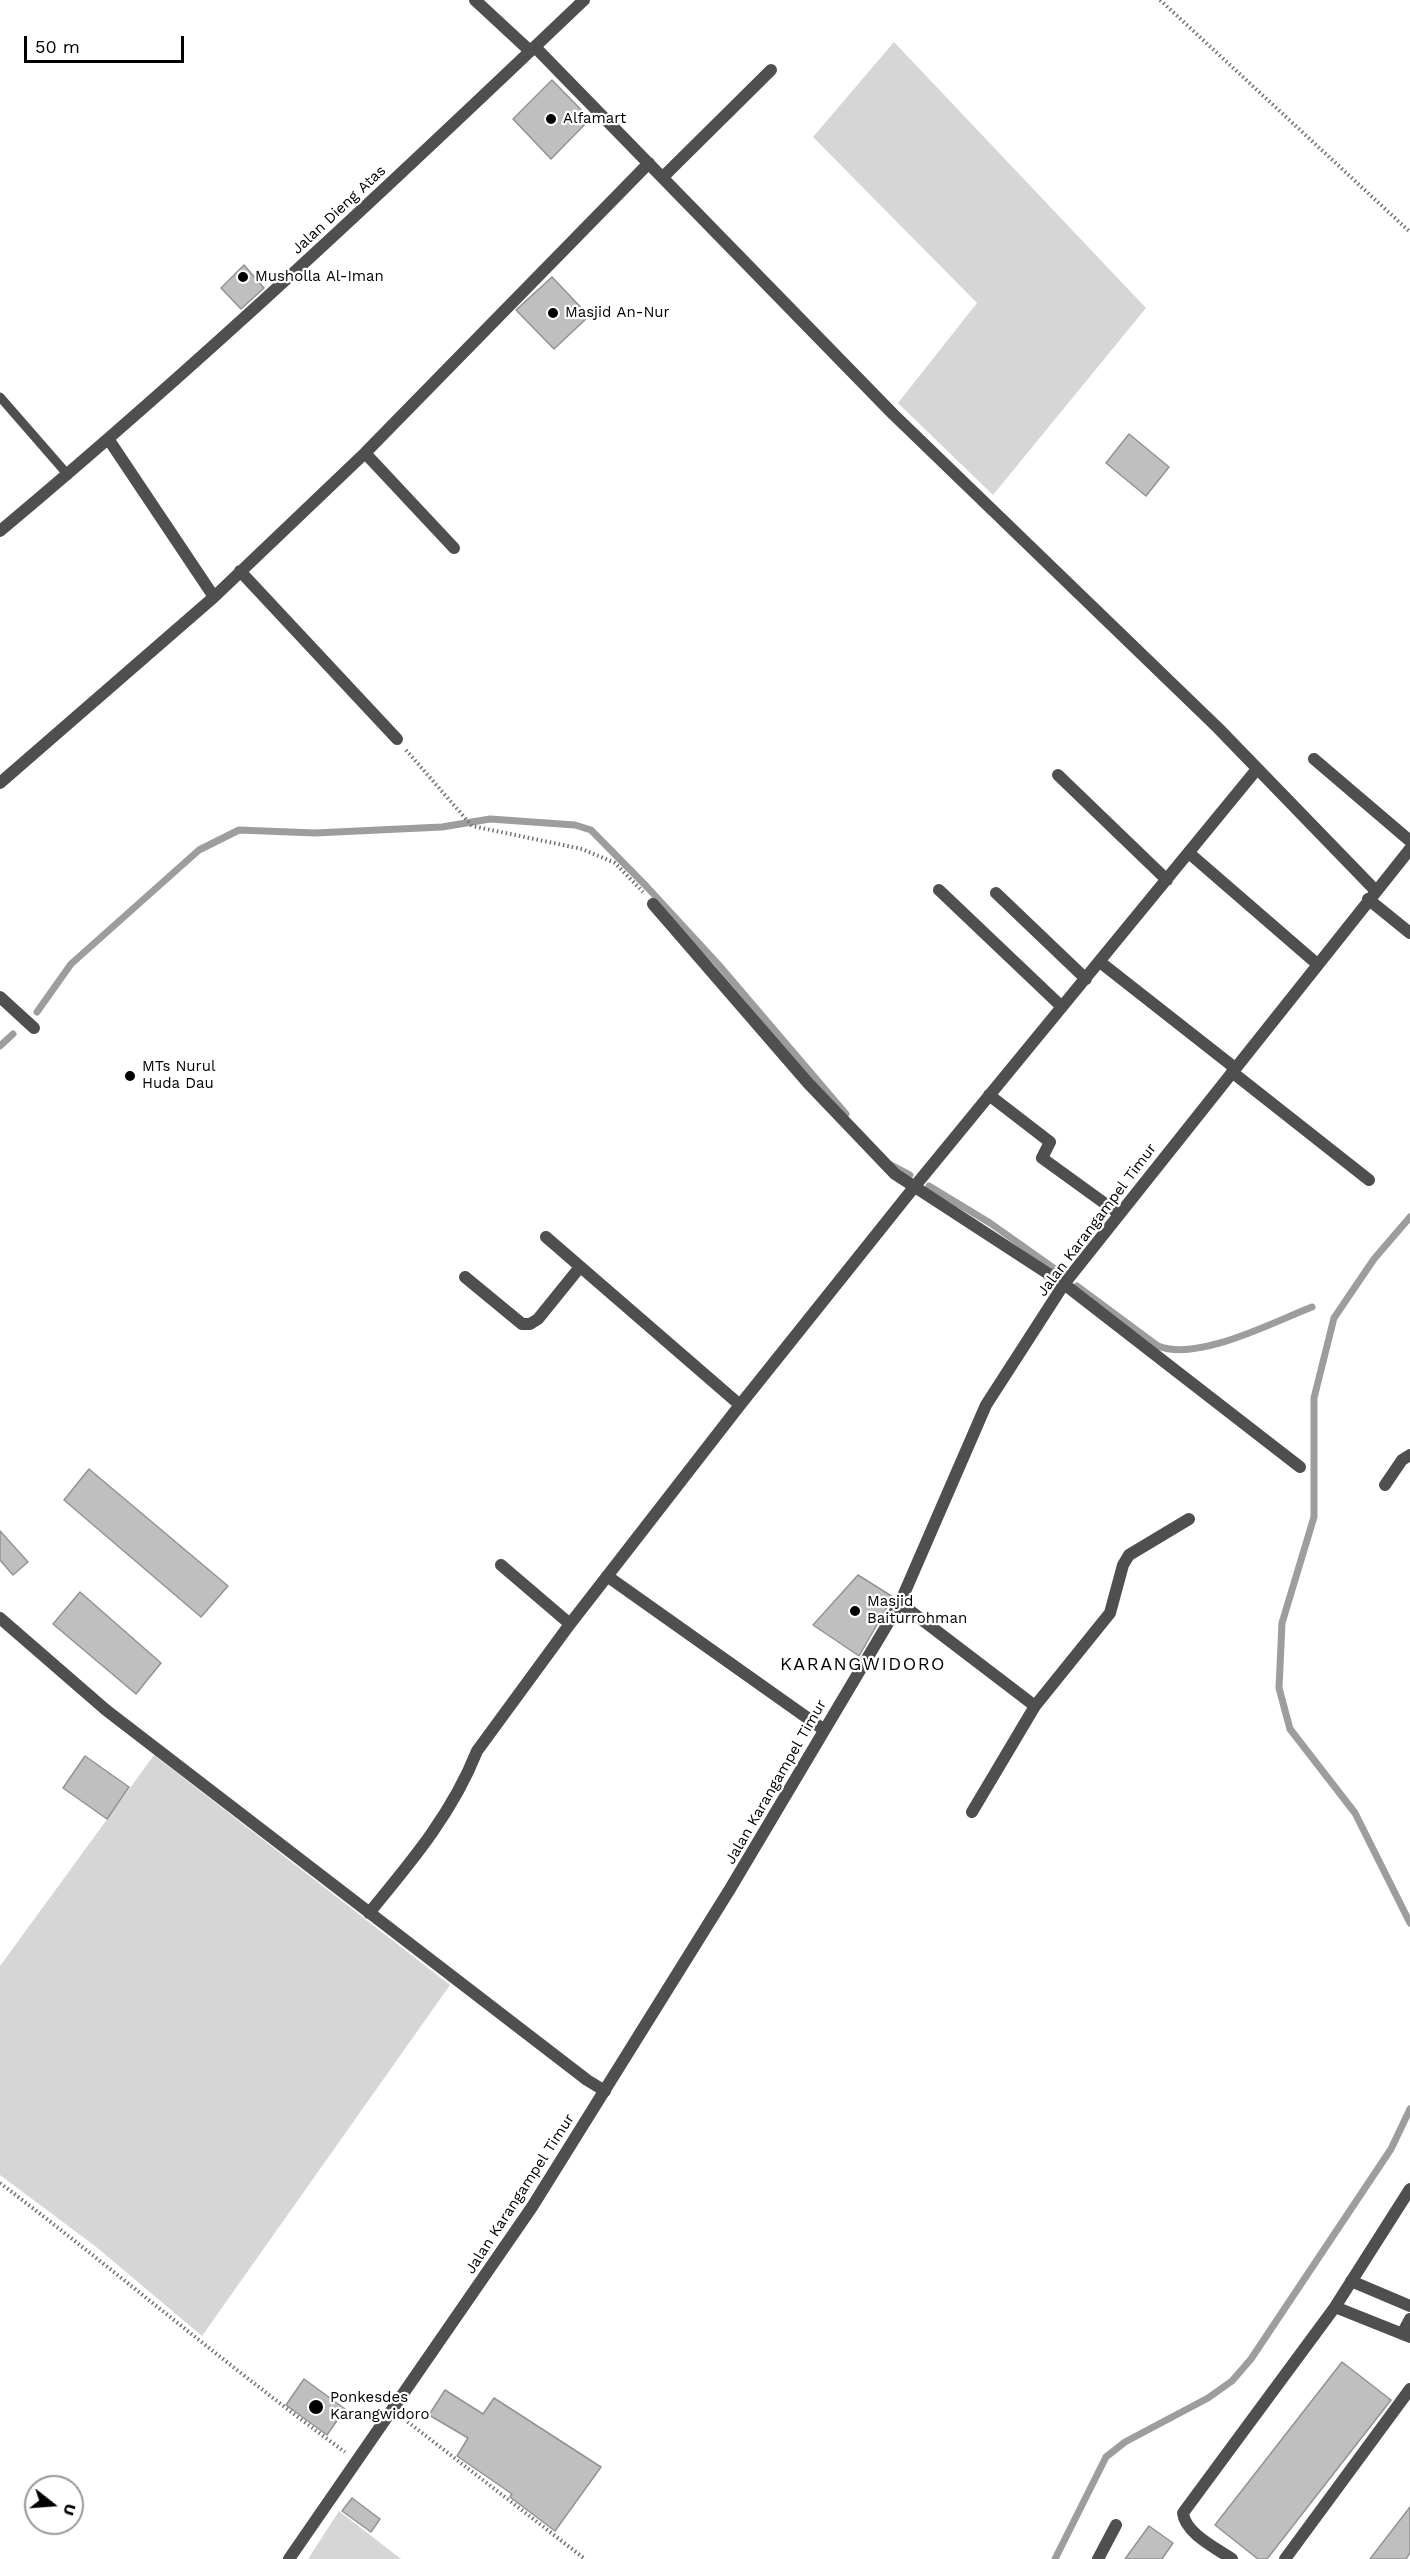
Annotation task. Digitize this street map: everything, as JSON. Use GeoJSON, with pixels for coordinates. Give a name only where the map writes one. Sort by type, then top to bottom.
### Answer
{"type":"FeatureCollection","features":[{"type":"Feature","properties":{"kind":"street"},"geometry":{"type":"LineString","coordinates":[[475,0],[532,49],[649,163],[893,414],[1218,728],[1410,933]]}},
{"type":"Feature","properties":{"kind":"street","name":"Jalan Dieng Atas"},"geometry":{"type":"LineString","coordinates":[[0,531],[109,440],[334,237],[584,0]]}},
{"type":"Feature","properties":{"kind":"street"},"geometry":{"type":"LineString","coordinates":[[663,177],[771,69]]}},
{"type":"Feature","properties":{"kind":"street"},"geometry":{"type":"LineString","coordinates":[[0,783],[214,597],[365,453],[649,163]]}},
{"type":"Feature","properties":{"kind":"street"},"geometry":{"type":"LineString","coordinates":[[109,440],[214,597]]}},
{"type":"Feature","properties":{"kind":"street"},"geometry":{"type":"LineString","coordinates":[[365,453],[454,548]]}},
{"type":"Feature","properties":{"kind":"street"},"geometry":{"type":"LineString","coordinates":[[240,571],[397,739]]}},
{"type":"Feature","properties":{"kind":"street"},"geometry":{"type":"LineString","coordinates":[[1314,759],[1410,841]]}},
{"type":"Feature","properties":{"kind":"street"},"geometry":{"type":"LineString","coordinates":[[369,1913],[432,1837],[465,1783],[477,1751],[607,1576],[915,1186],[1257,769]]}},
{"type":"Feature","properties":{"kind":"street"},"geometry":{"type":"LineString","coordinates":[[1058,775],[1167,880]]}},
{"type":"Feature","properties":{"kind":"street","name":"Jalan Karangampel Timur"},"geometry":{"type":"LineString","coordinates":[[289,2559],[532,2207],[730,1889],[823,1729],[900,1603],[986,1405],[1064,1284],[1316,963],[1410,849]]}},
{"type":"Feature","properties":{"kind":"street"},"geometry":{"type":"LineString","coordinates":[[1189,853],[1316,963]]}},
{"type":"Feature","properties":{"kind":"street"},"geometry":{"type":"LineString","coordinates":[[939,890],[1062,1007]]}},
{"type":"Feature","properties":{"kind":"street"},"geometry":{"type":"LineString","coordinates":[[996,893],[1086,979]]}},
{"type":"Feature","properties":{"kind":"street"},"geometry":{"type":"LineString","coordinates":[[653,904],[815,1091],[895,1173],[1064,1284],[1300,1467]]}},
{"type":"Feature","properties":{"kind":"street"},"geometry":{"type":"LineString","coordinates":[[1100,962],[1369,1180]]}},
{"type":"Feature","properties":{"kind":"street"},"geometry":{"type":"LineString","coordinates":[[0,997],[34,1028]]}},
{"type":"Feature","properties":{"kind":"street"},"geometry":{"type":"LineString","coordinates":[[989,1095],[1050,1142],[1042,1158],[1118,1213]]}},
{"type":"Feature","properties":{"kind":"street"},"geometry":{"type":"LineString","coordinates":[[546,1237],[741,1405]]}},
{"type":"Feature","properties":{"kind":"street"},"geometry":{"type":"LineString","coordinates":[[465,1277],[522,1324],[530,1324],[538,1319],[580,1267]]}},
{"type":"Feature","properties":{"kind":"street"},"geometry":{"type":"LineString","coordinates":[[1385,1485],[1402,1460],[1410,1455]]}},
{"type":"Feature","properties":{"kind":"street"},"geometry":{"type":"LineString","coordinates":[[972,1812],[1035,1706],[1110,1613],[1123,1565],[1129,1555],[1189,1519]]}},
{"type":"Feature","properties":{"kind":"street"},"geometry":{"type":"LineString","coordinates":[[501,1565],[570,1624]]}},
{"type":"Feature","properties":{"kind":"street"},"geometry":{"type":"LineString","coordinates":[[607,1576],[823,1729]]}},
{"type":"Feature","properties":{"kind":"street"},"geometry":{"type":"LineString","coordinates":[[900,1603],[1035,1706]]}},
{"type":"Feature","properties":{"kind":"street"},"geometry":{"type":"LineString","coordinates":[[0,1618],[106,1710],[587,2080],[605,2091]]}},
{"type":"Feature","properties":{"kind":"street"},"geometry":{"type":"LineString","coordinates":[[1232,2559],[1192,2530],[1184,2521],[1183,2513],[1335,2307],[1410,2189]]}},
{"type":"Feature","properties":{"kind":"street"},"geometry":{"type":"LineString","coordinates":[[1352,2281],[1410,2306]]}},
{"type":"Feature","properties":{"kind":"street"},"geometry":{"type":"LineString","coordinates":[[1335,2307],[1406,2336],[1410,2319]]}},
{"type":"Feature","properties":{"kind":"street"},"geometry":{"type":"LineString","coordinates":[[1285,2559],[1410,2389]]}},
{"type":"Feature","properties":{"kind":"street"},"geometry":{"type":"LineString","coordinates":[[1098,2559],[1116,2525]]}},
{"type":"Feature","properties":{"kind":"lane"},"geometry":{"type":"LineString","coordinates":[[0,396],[68,475]]}},
{"type":"Feature","properties":{"kind":"path"},"geometry":{"type":"LineString","coordinates":[[1160,0],[1410,232]]}},
{"type":"Feature","properties":{"kind":"path"},"geometry":{"type":"LineString","coordinates":[[397,739],[472,826],[582,849],[615,862],[653,904]]}},
{"type":"Feature","properties":{"kind":"path"},"geometry":{"type":"LineString","coordinates":[[0,2183],[108,2265],[257,2388],[358,2461]]}},
{"type":"Feature","properties":{"kind":"path"},"geometry":{"type":"LineString","coordinates":[[392,2410],[585,2559]]}},
{"type":"Feature","properties":{"kind":"shaded area"},"geometry":{"type":"Polygon","coordinates":[[[894,42],[1146,308],[993,495],[898,403],[977,303],[813,137],[894,42]]]}},
{"type":"Feature","properties":{"kind":"shaded area"},"geometry":{"type":"Polygon","coordinates":[[[154,1755],[450,1985],[202,2336],[95,2246],[0,2175],[0,1966],[154,1755]]]}},
{"type":"Feature","properties":{"kind":"shaded area"},"geometry":{"type":"Polygon","coordinates":[[[339,2511],[401,2559],[308,2559],[339,2511]]]}},
{"type":"Feature","properties":{"kind":"building","name":"Alfamart"},"geometry":{"type":"Polygon","coordinates":[[[552,80],[590,119],[551,159],[513,119],[552,80]]]}},
{"type":"Feature","properties":{"kind":"building","name":"Musholla Al-Iman"},"geometry":{"type":"Polygon","coordinates":[[[244,265],[264,288],[241,309],[221,288],[244,265]]]}},
{"type":"Feature","properties":{"kind":"building","name":"Masjid An-Nur"},"geometry":{"type":"Polygon","coordinates":[[[552,277],[589,316],[554,349],[516,310],[552,277]]]}},
{"type":"Feature","properties":{"kind":"building"},"geometry":{"type":"Polygon","coordinates":[[[1129,434],[1169,467],[1146,496],[1106,463],[1129,434]]]}},
{"type":"Feature","properties":{"kind":"building"},"geometry":{"type":"Polygon","coordinates":[[[89,1469],[228,1586],[201,1617],[64,1500],[89,1469]]]}},
{"type":"Feature","properties":{"kind":"building"},"geometry":{"type":"Polygon","coordinates":[[[0,1531],[28,1562],[13,1575],[0,1560],[0,1531]]]}},
{"type":"Feature","properties":{"kind":"building","name":"Masjid Baiturrohman"},"geometry":{"type":"Polygon","coordinates":[[[858,1575],[893,1597],[859,1656],[813,1625],[858,1575]]]}},
{"type":"Feature","properties":{"kind":"building"},"geometry":{"type":"Polygon","coordinates":[[[80,1592],[161,1663],[136,1694],[53,1624],[80,1592]]]}},
{"type":"Feature","properties":{"kind":"building"},"geometry":{"type":"Polygon","coordinates":[[[85,1756],[129,1787],[107,1819],[63,1788],[85,1756]]]}},
{"type":"Feature","properties":{"kind":"building"},"geometry":{"type":"Polygon","coordinates":[[[1342,2362],[1391,2400],[1267,2559],[1258,2559],[1215,2525],[1342,2362]]]}},
{"type":"Feature","properties":{"kind":"building","name":"Ponkesdes Karangwidoro"},"geometry":{"type":"Polygon","coordinates":[[[304,2379],[345,2409],[327,2435],[286,2405],[304,2379]]]}},
{"type":"Feature","properties":{"kind":"building"},"geometry":{"type":"Polygon","coordinates":[[[445,2390],[483,2414],[494,2398],[601,2467],[555,2531],[510,2497],[512,2494],[457,2456],[468,2438],[429,2415],[445,2390]]]}},
{"type":"Feature","properties":{"kind":"building"},"geometry":{"type":"Polygon","coordinates":[[[352,2498],[380,2519],[371,2532],[342,2511],[352,2498]]]}},
{"type":"Feature","properties":{"kind":"building"},"geometry":{"type":"Polygon","coordinates":[[[1410,2507],[1410,2553],[1406,2559],[1370,2559],[1410,2507]]]}},
{"type":"Feature","properties":{"kind":"building"},"geometry":{"type":"Polygon","coordinates":[[[1149,2526],[1173,2543],[1162,2559],[1125,2559],[1149,2526]]]}},
{"type":"Feature","properties":{"kind":"waterway"},"geometry":{"type":"LineString","coordinates":[[37,1012],[71,964],[199,850],[239,830],[315,833],[442,827],[490,819],[575,825],[591,830],[647,887],[718,964],[846,1114]]}},
{"type":"Feature","properties":{"kind":"waterway"},"geometry":{"type":"LineString","coordinates":[[0,1046],[13,1034]]}},
{"type":"Feature","properties":{"kind":"waterway"},"geometry":{"type":"LineString","coordinates":[[891,1165],[910,1175]]}},
{"type":"Feature","properties":{"kind":"waterway"},"geometry":{"type":"LineString","coordinates":[[929,1186],[990,1223],[1058,1271]]}},
{"type":"Feature","properties":{"kind":"waterway"},"geometry":{"type":"LineString","coordinates":[[1410,1217],[1374,1259],[1334,1318],[1314,1398],[1314,1517],[1282,1623],[1279,1688],[1290,1729],[1355,1813],[1410,1923]]}},
{"type":"Feature","properties":{"kind":"waterway"},"geometry":{"type":"LineString","coordinates":[[1077,1286],[1158,1346],[1175,1350],[1214,1345],[1312,1307]]}},
{"type":"Feature","properties":{"kind":"waterway"},"geometry":{"type":"LineString","coordinates":[[1055,2559],[1106,2457],[1125,2442],[1208,2398],[1232,2381],[1251,2359],[1391,2149],[1410,2109]]}},
{"type":"Feature","properties":{"kind":"place","name":"Alfamart"},"geometry":{"type":"Point","coordinates":[551,119]}},
{"type":"Feature","properties":{"kind":"place","name":"Musholla Al-Iman"},"geometry":{"type":"Point","coordinates":[243,277]}},
{"type":"Feature","properties":{"kind":"place","name":"Masjid An-Nur"},"geometry":{"type":"Point","coordinates":[553,313]}},
{"type":"Feature","properties":{"kind":"place","name":"MTs Nurul Huda Dau"},"geometry":{"type":"Point","coordinates":[130,1076]}},
{"type":"Feature","properties":{"kind":"place","name":"Masjid Baiturrohman"},"geometry":{"type":"Point","coordinates":[855,1611]}},
{"type":"Feature","properties":{"kind":"place","name":"Ponkesdes Karangwidoro"},"geometry":{"type":"Point","coordinates":[316,2407]}},
{"type":"Feature","properties":{"kind":"district","name":"KARANGWIDORO"},"geometry":{"type":"Point","coordinates":[863,1665]}}]}
